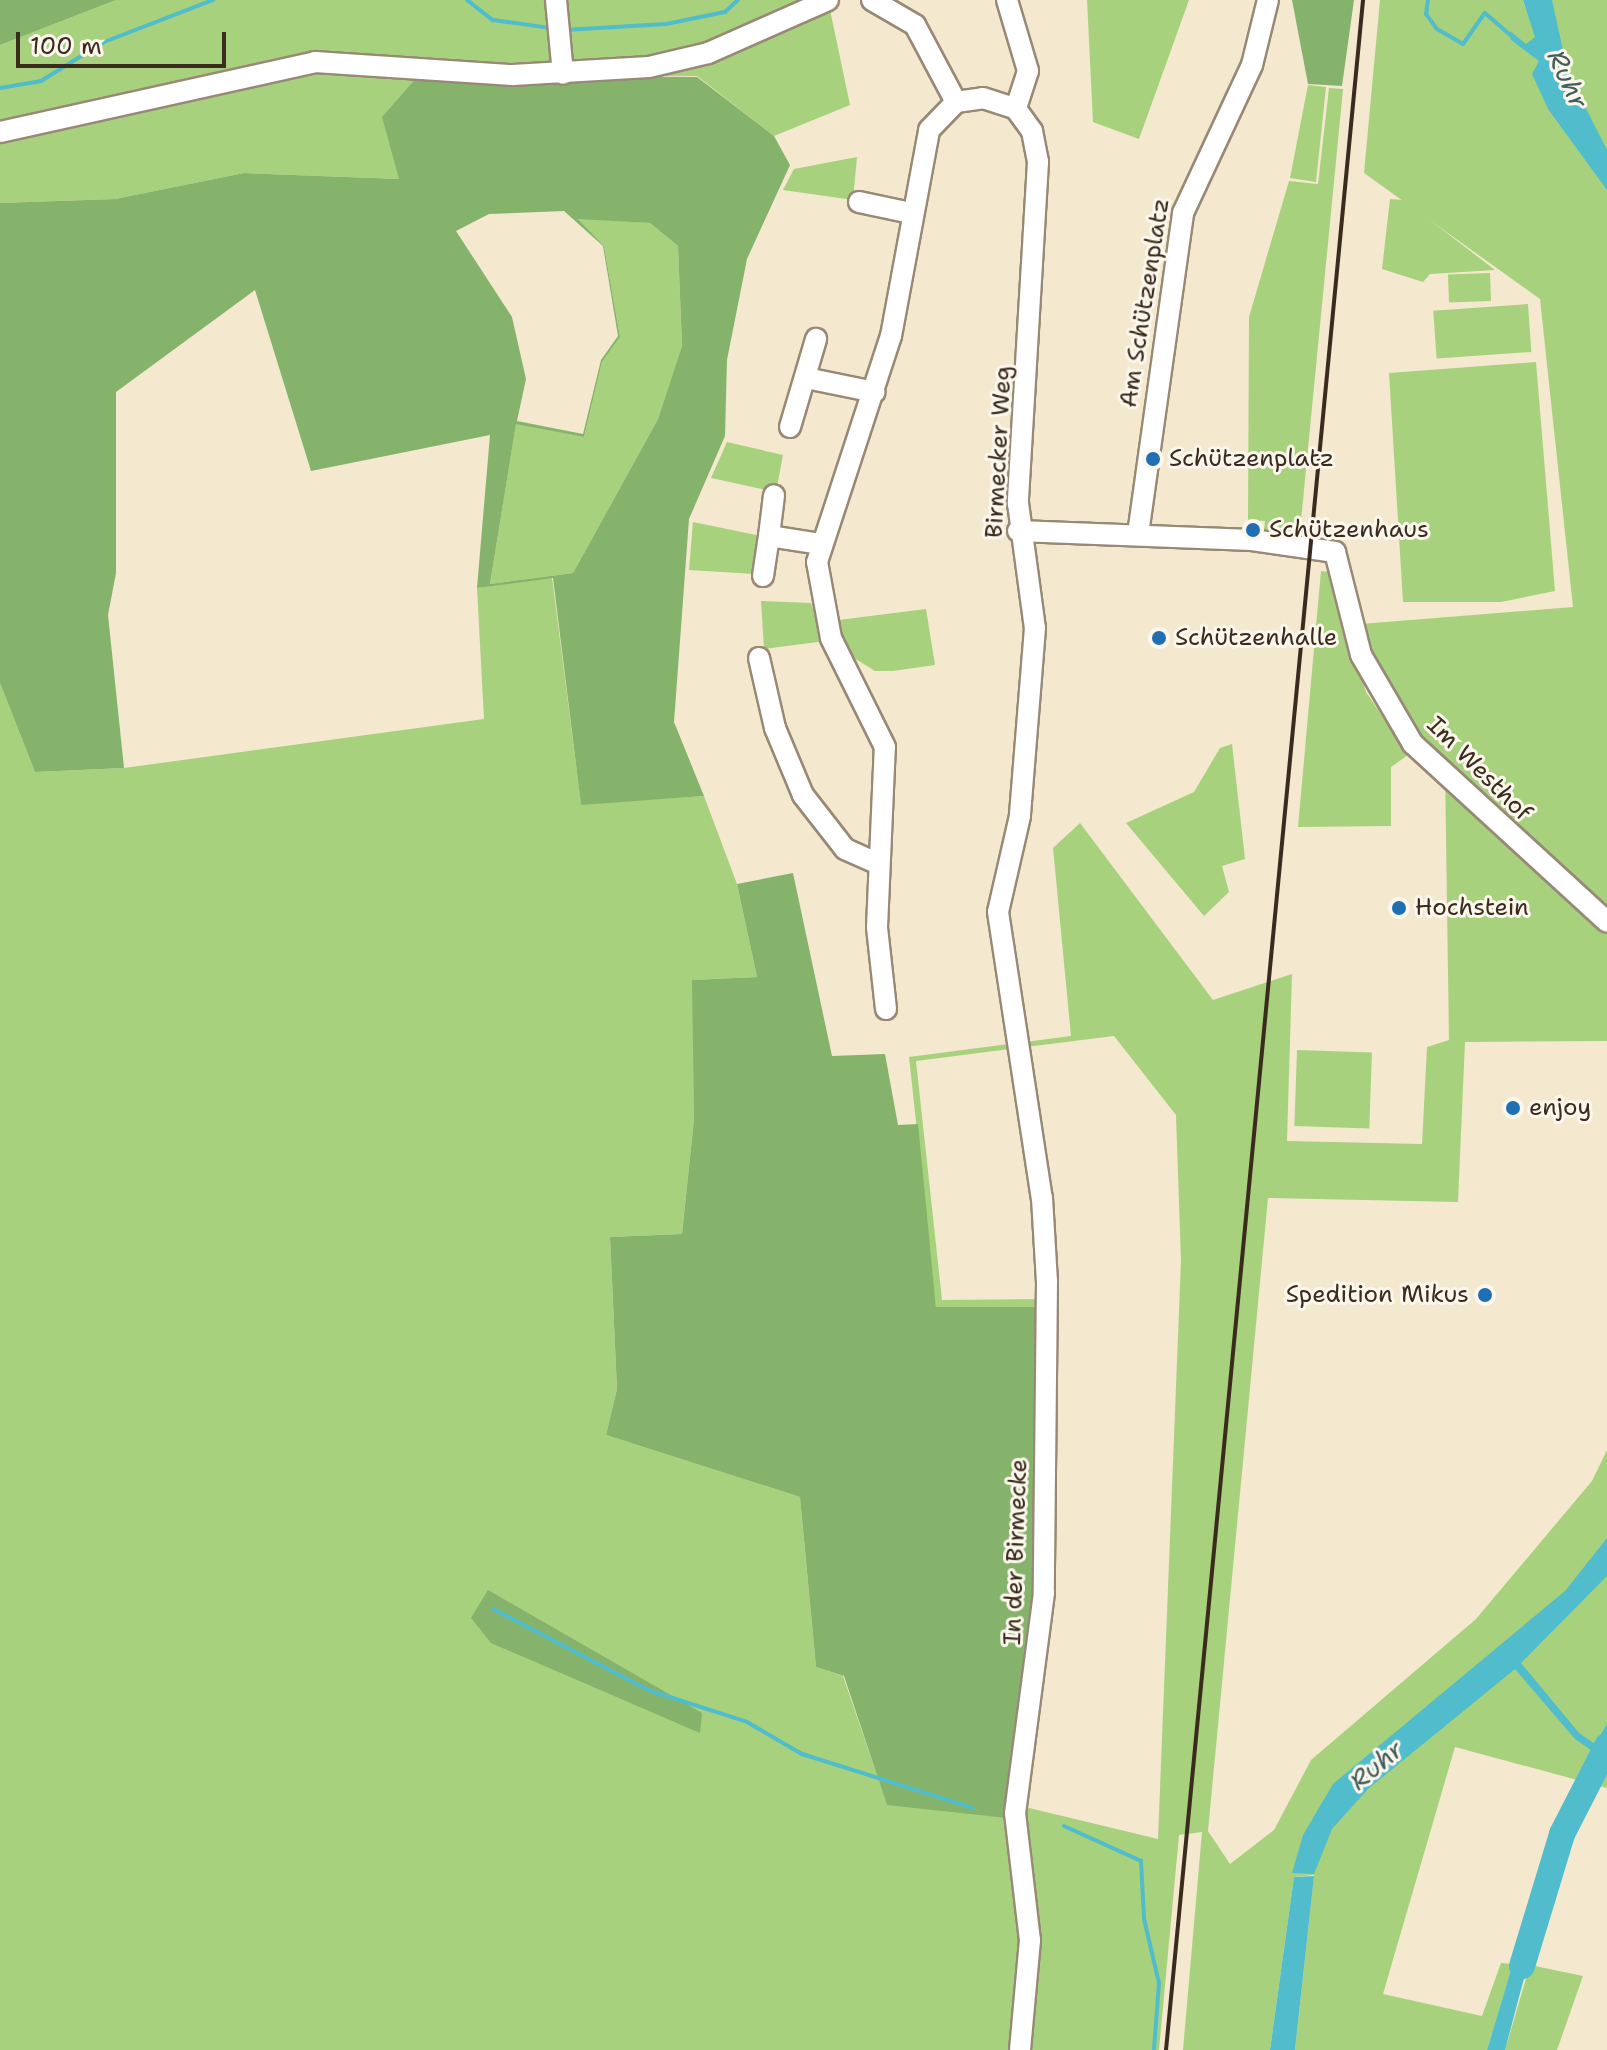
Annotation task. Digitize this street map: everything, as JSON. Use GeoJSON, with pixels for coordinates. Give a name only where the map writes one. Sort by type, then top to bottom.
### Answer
{"type":"FeatureCollection","features":[{"type":"Feature","properties":{"kind":"street"},"geometry":{"type":"LineString","coordinates":[[556,0],[563,74]]}},
{"type":"Feature","properties":{"kind":"street"},"geometry":{"type":"LineString","coordinates":[[0,132],[315,62],[563,74],[692,58],[828,0]]}},
{"type":"Feature","properties":{"kind":"street"},"geometry":{"type":"LineString","coordinates":[[886,1009],[878,864],[885,747],[822,613],[821,544],[875,392],[929,130],[956,102],[983,98],[1016,109],[1028,71],[1007,0]]}},
{"type":"Feature","properties":{"kind":"street","name":"Am Schützenplatz"},"geometry":{"type":"LineString","coordinates":[[1138,534],[1185,205],[1252,65],[1268,0]]}},
{"type":"Feature","properties":{"kind":"street"},"geometry":{"type":"LineString","coordinates":[[884,2],[921,33],[956,102]]}},
{"type":"Feature","properties":{"kind":"street","name":"Birmecker Weg"},"geometry":{"type":"LineString","coordinates":[[1016,109],[1032,131],[1038,162],[1018,531],[1034,651],[1020,816],[998,912],[1020,1054]]}},
{"type":"Feature","properties":{"kind":"street"},"geometry":{"type":"LineString","coordinates":[[859,202],[911,213]]}},
{"type":"Feature","properties":{"kind":"street"},"geometry":{"type":"LineString","coordinates":[[790,427],[816,339]]}},
{"type":"Feature","properties":{"kind":"street"},"geometry":{"type":"LineString","coordinates":[[806,378],[875,392]]}},
{"type":"Feature","properties":{"kind":"street"},"geometry":{"type":"LineString","coordinates":[[763,576],[774,495]]}},
{"type":"Feature","properties":{"kind":"street"},"geometry":{"type":"LineString","coordinates":[[1018,531],[1138,534]]}},
{"type":"Feature","properties":{"kind":"street","name":"Im Westhof"},"geometry":{"type":"LineString","coordinates":[[1138,534],[1316,544],[1335,552],[1361,655],[1413,744],[1607,922]]}},
{"type":"Feature","properties":{"kind":"street"},"geometry":{"type":"LineString","coordinates":[[769,536],[821,544]]}},
{"type":"Feature","properties":{"kind":"street"},"geometry":{"type":"LineString","coordinates":[[759,658],[775,728],[803,795],[845,849],[878,864]]}},
{"type":"Feature","properties":{"kind":"street","name":"In der Birmecke"},"geometry":{"type":"LineString","coordinates":[[1020,1054],[1047,1281],[1044,1593],[1015,1813],[1030,1940],[1020,2050]]}},
{"type":"Feature","properties":{"kind":"green space"},"geometry":{"type":"Polygon","coordinates":[[[0,0],[116,0],[0,45],[0,0]]]}},
{"type":"Feature","properties":{"kind":"green space"},"geometry":{"type":"Polygon","coordinates":[[[116,0],[828,0],[850,105],[774,136],[697,76],[419,75],[400,179],[244,173],[115,199],[0,203],[0,45],[116,0]]]}},
{"type":"Feature","properties":{"kind":"green space"},"geometry":{"type":"Polygon","coordinates":[[[1087,0],[1189,0],[1139,139],[1093,122],[1087,0]]]}},
{"type":"Feature","properties":{"kind":"green space"},"geometry":{"type":"Polygon","coordinates":[[[1292,0],[1354,0],[1342,86],[1308,84],[1292,0]]]}},
{"type":"Feature","properties":{"kind":"green space"},"geometry":{"type":"Polygon","coordinates":[[[1380,0],[1523,0],[1525,7],[1553,14],[1552,0],[1607,0],[1607,1041],[1465,1042],[1458,1202],[1268,1198],[1208,1831],[1230,1864],[1274,1830],[1311,1760],[1476,1619],[1592,1481],[1607,1450],[1607,1788],[1455,1747],[1383,1994],[1482,2016],[1501,1963],[1513,1964],[1487,2050],[1295,2050],[1314,1875],[1294,1877],[1270,2050],[1183,2050],[1202,1832],[1179,1835],[1159,2050],[0,2050],[0,683],[35,772],[124,768],[484,719],[477,588],[552,577],[581,804],[704,796],[737,884],[757,977],[693,980],[694,1119],[682,1234],[610,1237],[617,1389],[606,1435],[800,1497],[816,1667],[843,1676],[887,1804],[1038,1307],[936,1307],[909,1057],[1071,1036],[1053,848],[1080,823],[1213,1000],[1292,974],[1287,1141],[1422,1144],[1427,1047],[1449,1040],[1445,768],[1406,724],[1361,624],[1573,607],[1540,299],[1364,173],[1380,0]],[[1114,1036],[916,1061],[942,1300],[1056,1299],[1054,1584],[1025,1807],[1158,1839],[1181,1261],[1176,1115],[1114,1036]]]}},
{"type":"Feature","properties":{"kind":"green space"},"geometry":{"type":"Polygon","coordinates":[[[419,75],[697,77],[774,136],[790,165],[747,259],[727,360],[725,436],[689,519],[674,722],[704,796],[581,805],[553,578],[477,588],[490,435],[311,471],[255,290],[116,392],[116,573],[108,615],[124,768],[35,772],[0,683],[0,203],[115,199],[244,173],[399,179],[382,117],[419,75]],[[564,211],[489,214],[456,231],[512,317],[526,379],[517,421],[583,434],[601,360],[618,336],[603,246],[564,211]],[[578,219],[604,246],[620,337],[602,362],[584,437],[516,424],[490,584],[573,573],[658,419],[682,346],[678,246],[650,223],[578,219]]]}},
{"type":"Feature","properties":{"kind":"green space"},"geometry":{"type":"Polygon","coordinates":[[[1308,85],[1326,87],[1316,182],[1290,178],[1308,85]]]}},
{"type":"Feature","properties":{"kind":"green space"},"geometry":{"type":"Polygon","coordinates":[[[1329,88],[1343,89],[1300,531],[1264,530],[1265,521],[1248,520],[1249,317],[1289,181],[1318,184],[1329,88]]]}},
{"type":"Feature","properties":{"kind":"green space"},"geometry":{"type":"Polygon","coordinates":[[[857,157],[853,200],[783,190],[794,169],[857,157]]]}},
{"type":"Feature","properties":{"kind":"green space"},"geometry":{"type":"Polygon","coordinates":[[[1390,199],[1404,200],[1495,270],[1430,274],[1423,282],[1382,269],[1390,199]]]}},
{"type":"Feature","properties":{"kind":"green space"},"geometry":{"type":"Polygon","coordinates":[[[577,218],[650,223],[678,246],[682,347],[658,419],[573,573],[490,584],[516,423],[584,437],[602,362],[620,337],[604,246],[577,218]]]}},
{"type":"Feature","properties":{"kind":"green space"},"geometry":{"type":"Polygon","coordinates":[[[1490,273],[1491,301],[1449,302],[1448,274],[1490,273]]]}},
{"type":"Feature","properties":{"kind":"green space"},"geometry":{"type":"Polygon","coordinates":[[[1528,304],[1531,352],[1437,359],[1433,311],[1528,304]]]}},
{"type":"Feature","properties":{"kind":"green space"},"geometry":{"type":"Polygon","coordinates":[[[1536,362],[1555,591],[1501,602],[1403,602],[1389,373],[1536,362]]]}},
{"type":"Feature","properties":{"kind":"green space"},"geometry":{"type":"Polygon","coordinates":[[[727,442],[783,455],[776,492],[711,478],[727,442]]]}},
{"type":"Feature","properties":{"kind":"green space"},"geometry":{"type":"Polygon","coordinates":[[[693,522],[761,536],[755,574],[689,570],[693,522]]]}},
{"type":"Feature","properties":{"kind":"green space"},"geometry":{"type":"Polygon","coordinates":[[[1321,571],[1331,572],[1366,692],[1408,755],[1391,767],[1391,826],[1298,827],[1321,571]]]}},
{"type":"Feature","properties":{"kind":"green space"},"geometry":{"type":"Polygon","coordinates":[[[761,601],[811,603],[825,641],[764,649],[761,601]]]}},
{"type":"Feature","properties":{"kind":"green space"},"geometry":{"type":"Polygon","coordinates":[[[926,609],[935,665],[893,671],[875,671],[851,656],[831,621],[926,609]]]}},
{"type":"Feature","properties":{"kind":"green space"},"geometry":{"type":"Polygon","coordinates":[[[1232,744],[1245,859],[1222,866],[1229,892],[1204,916],[1126,823],[1194,792],[1220,748],[1232,744]]]}},
{"type":"Feature","properties":{"kind":"green space"},"geometry":{"type":"Polygon","coordinates":[[[793,873],[832,1056],[885,1054],[898,1125],[918,1124],[936,1307],[1039,1307],[1036,1607],[1007,1818],[887,1805],[844,1676],[816,1667],[800,1497],[606,1435],[617,1389],[610,1237],[682,1234],[694,1119],[692,980],[757,977],[737,884],[793,873]]]}},
{"type":"Feature","properties":{"kind":"green space"},"geometry":{"type":"Polygon","coordinates":[[[1297,1050],[1372,1053],[1369,1129],[1294,1126],[1297,1050]]]}},
{"type":"Feature","properties":{"kind":"green space"},"geometry":{"type":"Polygon","coordinates":[[[488,1590],[702,1713],[700,1733],[491,1643],[471,1618],[488,1590]]]}},
{"type":"Feature","properties":{"kind":"green space"},"geometry":{"type":"Polygon","coordinates":[[[1530,1965],[1583,1976],[1557,2050],[1505,2050],[1530,1965]]]}},
{"type":"Feature","properties":{"kind":"water"},"geometry":{"type":"Polygon","coordinates":[[[1523,0],[1552,0],[1568,73],[1607,150],[1607,190],[1548,109],[1532,74],[1539,61],[1511,40],[1510,31],[1526,44],[1535,37],[1523,0]]]}},
{"type":"Feature","properties":{"kind":"water"},"geometry":{"type":"Polygon","coordinates":[[[1607,1538],[1607,1576],[1521,1663],[1579,1733],[1595,1744],[1607,1724],[1607,1761],[1575,1739],[1515,1669],[1368,1789],[1332,1829],[1314,1874],[1292,1873],[1303,1835],[1333,1784],[1565,1591],[1607,1538]]]}},
{"type":"Feature","properties":{"kind":"water"},"geometry":{"type":"Polygon","coordinates":[[[1314,1876],[1295,2050],[1270,2050],[1294,1877],[1314,1876]]]}},
{"type":"Feature","properties":{"kind":"water"},"geometry":{"type":"Polygon","coordinates":[[[1523,1930],[1536,1933],[1505,2050],[1487,2050],[1523,1930]]]}},
{"type":"Feature","properties":{"kind":"waterway"},"geometry":{"type":"LineString","coordinates":[[0,88],[41,81],[104,42],[213,0]]}},
{"type":"Feature","properties":{"kind":"waterway"},"geometry":{"type":"LineString","coordinates":[[467,0],[493,20],[551,28]]}},
{"type":"Feature","properties":{"kind":"waterway"},"geometry":{"type":"LineString","coordinates":[[564,30],[666,24],[725,12],[738,0]]}},
{"type":"Feature","properties":{"kind":"waterway"},"geometry":{"type":"LineString","coordinates":[[1428,0],[1426,14],[1437,29],[1463,44],[1485,13],[1514,38]]}},
{"type":"Feature","properties":{"kind":"waterway"},"geometry":{"type":"LineString","coordinates":[[493,1609],[648,1690],[747,1722],[802,1754],[973,1808]]}},
{"type":"Feature","properties":{"kind":"waterway","name":"Ruhr"},"geometry":{"type":"LineString","coordinates":[[1522,1966],[1562,1834],[1607,1746]]}},
{"type":"Feature","properties":{"kind":"waterway"},"geometry":{"type":"LineString","coordinates":[[1064,1826],[1141,1861],[1144,1919],[1159,1983],[1154,2050]]}},
{"type":"Feature","properties":{"kind":"railway"},"geometry":{"type":"LineString","coordinates":[[1166,2050],[1363,0]]}},
{"type":"Feature","properties":{"kind":"place","name":"Schützenplatz"},"geometry":{"type":"Point","coordinates":[1153,459]}},
{"type":"Feature","properties":{"kind":"place","name":"Schützenhaus"},"geometry":{"type":"Point","coordinates":[1253,530]}},
{"type":"Feature","properties":{"kind":"place","name":"Schützenhalle"},"geometry":{"type":"Point","coordinates":[1159,638]}},
{"type":"Feature","properties":{"kind":"place","name":"Hochstein"},"geometry":{"type":"Point","coordinates":[1399,908]}},
{"type":"Feature","properties":{"kind":"place","name":"enjoy"},"geometry":{"type":"Point","coordinates":[1513,1108]}},
{"type":"Feature","properties":{"kind":"place","name":"Spedition Mikus"},"geometry":{"type":"Point","coordinates":[1485,1295]}}]}
